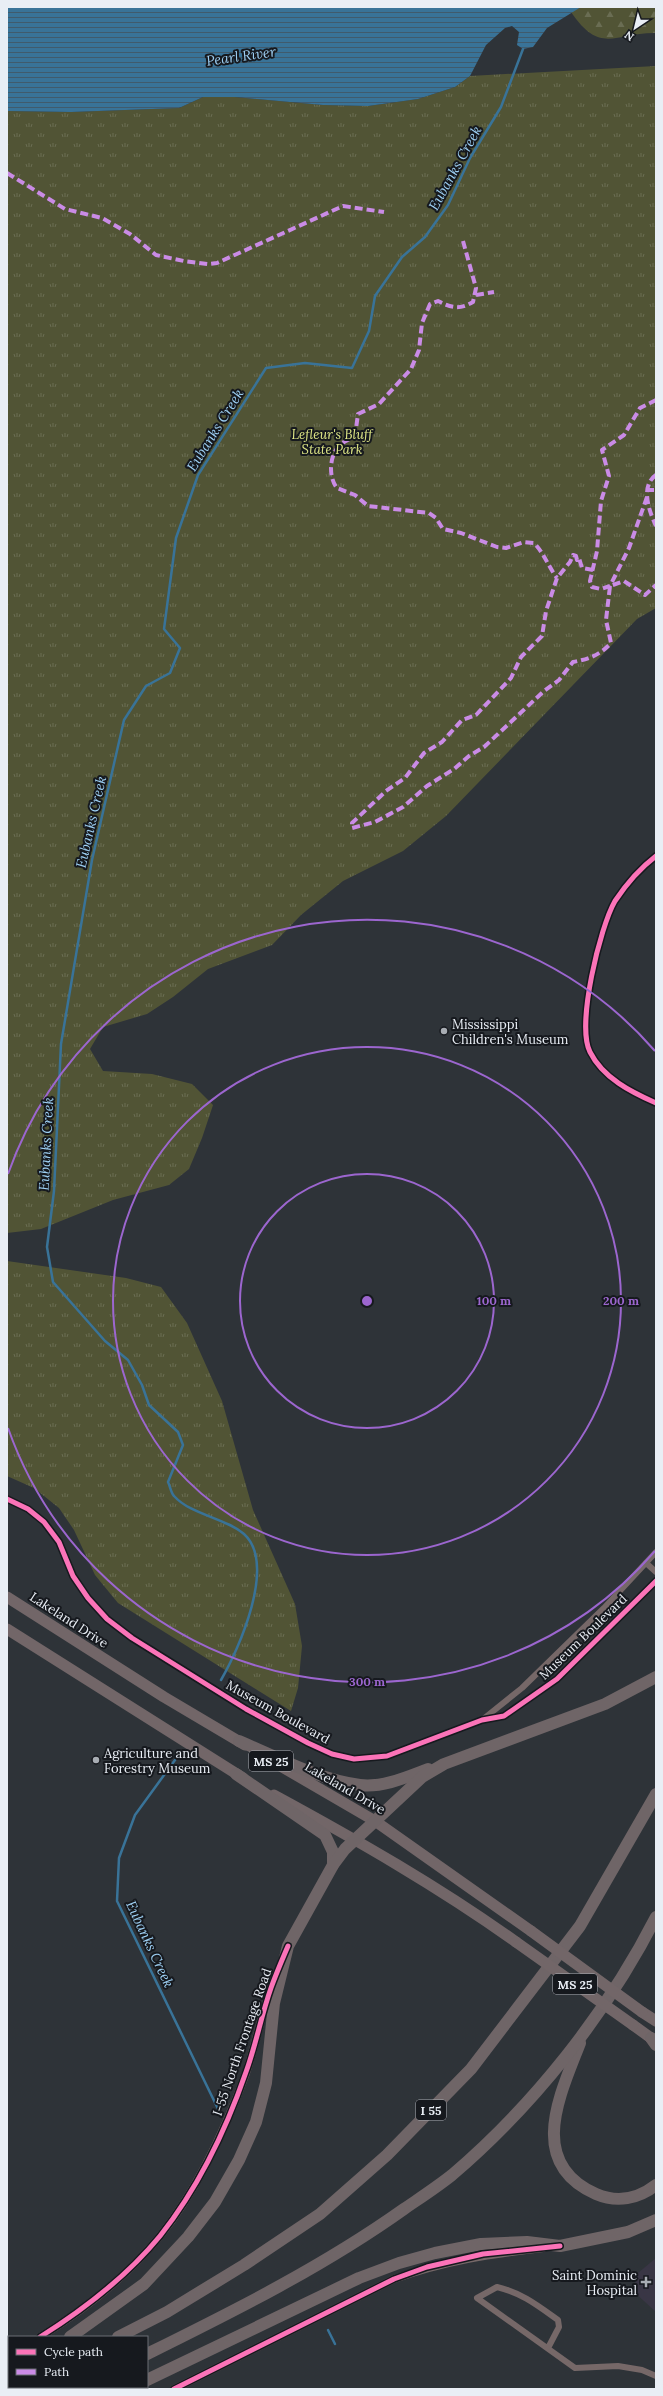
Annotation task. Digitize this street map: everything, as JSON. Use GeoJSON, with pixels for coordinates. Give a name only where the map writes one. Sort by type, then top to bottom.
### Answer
{"type":"FeatureCollection","features":[{"type":"Feature","properties":{"kind":"highway","name":"Lakeland Drive"},"geometry":{"type":"LineString","coordinates":[[7,1597],[164,1697],[374,1821],[656,2021]]}},
{"type":"Feature","properties":{"kind":"highway","name":"MS 25"},"geometry":{"type":"LineString","coordinates":[[7,1629],[236,1774],[355,1838],[516,1942],[633,2025],[653,2042]]}},
{"type":"Feature","properties":{"kind":"highway"},"geometry":{"type":"LineString","coordinates":[[238,1741],[323,1776],[361,1785],[390,1782],[444,1764],[605,1704],[656,1677]]}},
{"type":"Feature","properties":{"kind":"highway"},"geometry":{"type":"LineString","coordinates":[[71,2336],[144,2284],[197,2225],[215,2202],[239,2160],[256,2122],[266,2083],[274,2003],[288,1946],[333,1865],[355,1838],[422,1777],[444,1764]]}},
{"type":"Feature","properties":{"kind":"highway"},"geometry":{"type":"LineString","coordinates":[[236,1774],[325,1835],[333,1852],[333,1865]]}},
{"type":"Feature","properties":{"kind":"highway","name":"I 55"},"geometry":{"type":"LineString","coordinates":[[120,2336],[167,2312],[244,2265],[320,2214],[387,2155],[471,2069],[580,1926],[656,1794]]}},
{"type":"Feature","properties":{"kind":"highway"},"geometry":{"type":"LineString","coordinates":[[148,2354],[255,2301],[336,2255],[452,2175],[512,2117],[585,2032],[636,1957],[656,1917]]}},
{"type":"Feature","properties":{"kind":"highway"},"geometry":{"type":"LineString","coordinates":[[585,2032],[555,2112],[553,2136],[558,2158],[568,2176],[583,2188],[606,2198],[625,2199],[646,2192],[656,2185]]}},
{"type":"Feature","properties":{"kind":"highway"},"geometry":{"type":"LineString","coordinates":[[148,2380],[359,2278],[399,2263],[435,2253],[481,2244],[527,2242],[560,2246],[628,2232],[656,2220]]}},
{"type":"Feature","properties":{"kind":"street"},"geometry":{"type":"LineString","coordinates":[[656,856],[635,873],[615,902],[599,938],[584,1028],[589,1051],[604,1073],[638,1095],[656,1103]]}},
{"type":"Feature","properties":{"kind":"street","name":"Museum Boulevard"},"geometry":{"type":"LineString","coordinates":[[7,1499],[28,1509],[44,1522],[59,1542],[73,1576],[88,1598],[107,1619],[132,1638],[246,1709],[308,1743],[332,1754],[354,1759],[373,1759],[400,1752],[482,1720],[504,1716],[557,1679],[656,1581]]}},
{"type":"Feature","properties":{"kind":"street","name":"Museum Boulevard"},"geometry":{"type":"LineString","coordinates":[[482,1720],[522,1688],[656,1552]]}},
{"type":"Feature","properties":{"kind":"street"},"geometry":{"type":"LineString","coordinates":[[646,1563],[656,1572]]}},
{"type":"Feature","properties":{"kind":"street","name":"I-55 North Frontage Road"},"geometry":{"type":"LineString","coordinates":[[41,2336],[105,2291],[160,2236],[178,2210],[200,2175],[220,2135],[246,2072],[271,1989],[288,1946]]}},
{"type":"Feature","properties":{"kind":"street"},"geometry":{"type":"LineString","coordinates":[[174,2389],[394,2279],[427,2267],[483,2254],[560,2246]]}},
{"type":"Feature","properties":{"kind":"street"},"geometry":{"type":"LineString","coordinates":[[548,2348],[559,2328],[558,2320],[517,2292],[498,2287],[477,2298],[548,2348],[580,2369],[618,2366],[642,2370],[656,2376]]}},
{"type":"Feature","properties":{"kind":"shaded area","name":"Saint Dominic Hospital"},"geometry":{"type":"Polygon","coordinates":[[[656,2258],[656,2312],[633,2291],[638,2273],[656,2258]]]}},
{"type":"Feature","properties":{"kind":"green space"},"geometry":{"type":"Polygon","coordinates":[[[581,7],[656,7],[656,33],[609,39],[600,38],[591,34],[571,12],[581,7]]]}},
{"type":"Feature","properties":{"kind":"green space","name":"Lefleur's Bluff State Park"},"geometry":{"type":"Polygon","coordinates":[[[656,66],[656,608],[637,619],[446,816],[403,851],[343,881],[301,915],[272,945],[208,969],[173,997],[147,1014],[103,1027],[90,1049],[103,1071],[152,1074],[192,1084],[213,1105],[202,1138],[189,1169],[169,1185],[113,1200],[41,1229],[7,1233],[7,111],[71,112],[179,108],[203,97],[235,97],[323,105],[368,106],[418,99],[455,87],[470,76],[656,66]]]}},
{"type":"Feature","properties":{"kind":"green space"},"geometry":{"type":"Polygon","coordinates":[[[7,1261],[126,1278],[161,1287],[187,1323],[222,1401],[253,1510],[295,1604],[302,1646],[298,1688],[291,1711],[118,1603],[95,1575],[74,1530],[59,1508],[34,1488],[7,1476],[7,1261]]]}},
{"type":"Feature","properties":{"kind":"water","name":"Pearl River"},"geometry":{"type":"Polygon","coordinates":[[[7,7],[581,7],[547,28],[533,47],[523,49],[517,45],[519,32],[512,26],[505,28],[486,45],[470,76],[455,87],[418,99],[368,106],[323,105],[235,97],[203,97],[179,108],[71,112],[7,111],[7,7]]]}},
{"type":"Feature","properties":{"kind":"waterway","name":"Eubanks Creek"},"geometry":{"type":"LineString","coordinates":[[221,1680],[237,1648],[252,1607],[256,1585],[257,1565],[253,1548],[244,1534],[237,1529],[190,1508],[173,1495],[168,1482],[183,1445],[178,1432],[149,1405],[142,1385],[128,1360],[105,1341],[53,1282],[47,1247],[54,1191],[61,1044],[92,860],[124,720],[146,686],[170,673],[180,648],[164,629],[176,538],[198,475],[266,368],[305,363],[352,368],[369,331],[375,296],[402,257],[425,237],[448,205],[470,158],[501,107],[523,49]]}},
{"type":"Feature","properties":{"kind":"waterway","name":"Eubanks Creek"},"geometry":{"type":"LineString","coordinates":[[175,1760],[135,1815],[119,1858],[117,1901],[221,2115]]}},
{"type":"Feature","properties":{"kind":"waterway","name":"Eubanks Creek"},"geometry":{"type":"LineString","coordinates":[[328,2330],[335,2344]]}},
{"type":"Feature","properties":{"kind":"marked path"},"geometry":{"type":"LineString","coordinates":[[7,173],[65,209],[102,218],[130,234],[156,255],[208,264],[217,263],[343,206],[384,212]]}},
{"type":"Feature","properties":{"kind":"marked path"},"geometry":{"type":"LineString","coordinates":[[463,241],[476,288],[473,302],[459,307],[452,307],[438,301],[430,304],[422,323],[419,350],[411,369],[379,404],[358,414],[355,436],[341,444],[334,454],[331,466],[332,478],[337,488],[355,495],[368,506],[429,513],[436,518],[443,529],[461,533],[497,547],[506,548],[524,542],[534,543],[541,551],[557,578]]}},
{"type":"Feature","properties":{"kind":"marked path"},"geometry":{"type":"LineString","coordinates":[[476,295],[494,292]]}},
{"type":"Feature","properties":{"kind":"marked path"},"geometry":{"type":"LineString","coordinates":[[647,497],[629,548],[610,586],[601,589],[592,587],[590,581],[597,551],[601,501],[609,476],[602,450],[624,435],[640,408],[656,400]]}},
{"type":"Feature","properties":{"kind":"marked path"},"geometry":{"type":"LineString","coordinates":[[656,475],[651,480],[647,492],[647,499],[656,526]]}},
{"type":"Feature","properties":{"kind":"marked path"},"geometry":{"type":"LineString","coordinates":[[646,490],[656,490]]}},
{"type":"Feature","properties":{"kind":"marked path"},"geometry":{"type":"LineString","coordinates":[[593,570],[582,568],[579,558],[577,560],[576,556],[573,555],[570,562],[557,578],[546,611],[542,636],[521,657],[511,678],[476,715],[462,720],[442,742],[424,753],[405,778],[386,791],[352,823],[352,828],[375,822],[403,807],[427,786],[454,769],[469,756],[484,747],[544,691],[559,680],[573,662],[594,656],[603,651],[611,643],[606,620],[610,586],[624,581],[645,595],[656,585]]}},
{"type":"Feature","properties":{"kind":"cycle path"},"geometry":{"type":"LineString","coordinates":[[656,856],[629,882],[615,901],[609,914],[597,953],[592,976],[586,1021],[586,1039],[590,1052],[602,1069],[618,1083],[656,1103]]}},
{"type":"Feature","properties":{"kind":"cycle path"},"geometry":{"type":"LineString","coordinates":[[7,1499],[28,1509],[44,1522],[59,1542],[73,1576],[88,1598],[107,1619],[132,1638],[246,1709],[308,1743],[332,1754],[354,1759],[387,1756],[482,1720],[504,1716],[557,1679],[656,1581]]}},
{"type":"Feature","properties":{"kind":"cycle path"},"geometry":{"type":"LineString","coordinates":[[41,2336],[104,2291],[134,2264],[160,2236],[187,2198],[210,2158],[238,2094],[250,2062],[271,1988],[288,1946]]}},
{"type":"Feature","properties":{"kind":"cycle path"},"geometry":{"type":"LineString","coordinates":[[174,2389],[394,2279],[427,2267],[483,2254],[560,2246]]}},
{"type":"Feature","properties":{"kind":"place","name":"Mississippi Children's Museum"},"geometry":{"type":"Point","coordinates":[444,1031]}},
{"type":"Feature","properties":{"kind":"place","name":"Agriculture and Forestry Museum"},"geometry":{"type":"Point","coordinates":[96,1760]}},
{"type":"Feature","properties":{"kind":"place","name":"Saint Dominic Hospital"},"geometry":{"type":"Point","coordinates":[646,2282]}}]}
